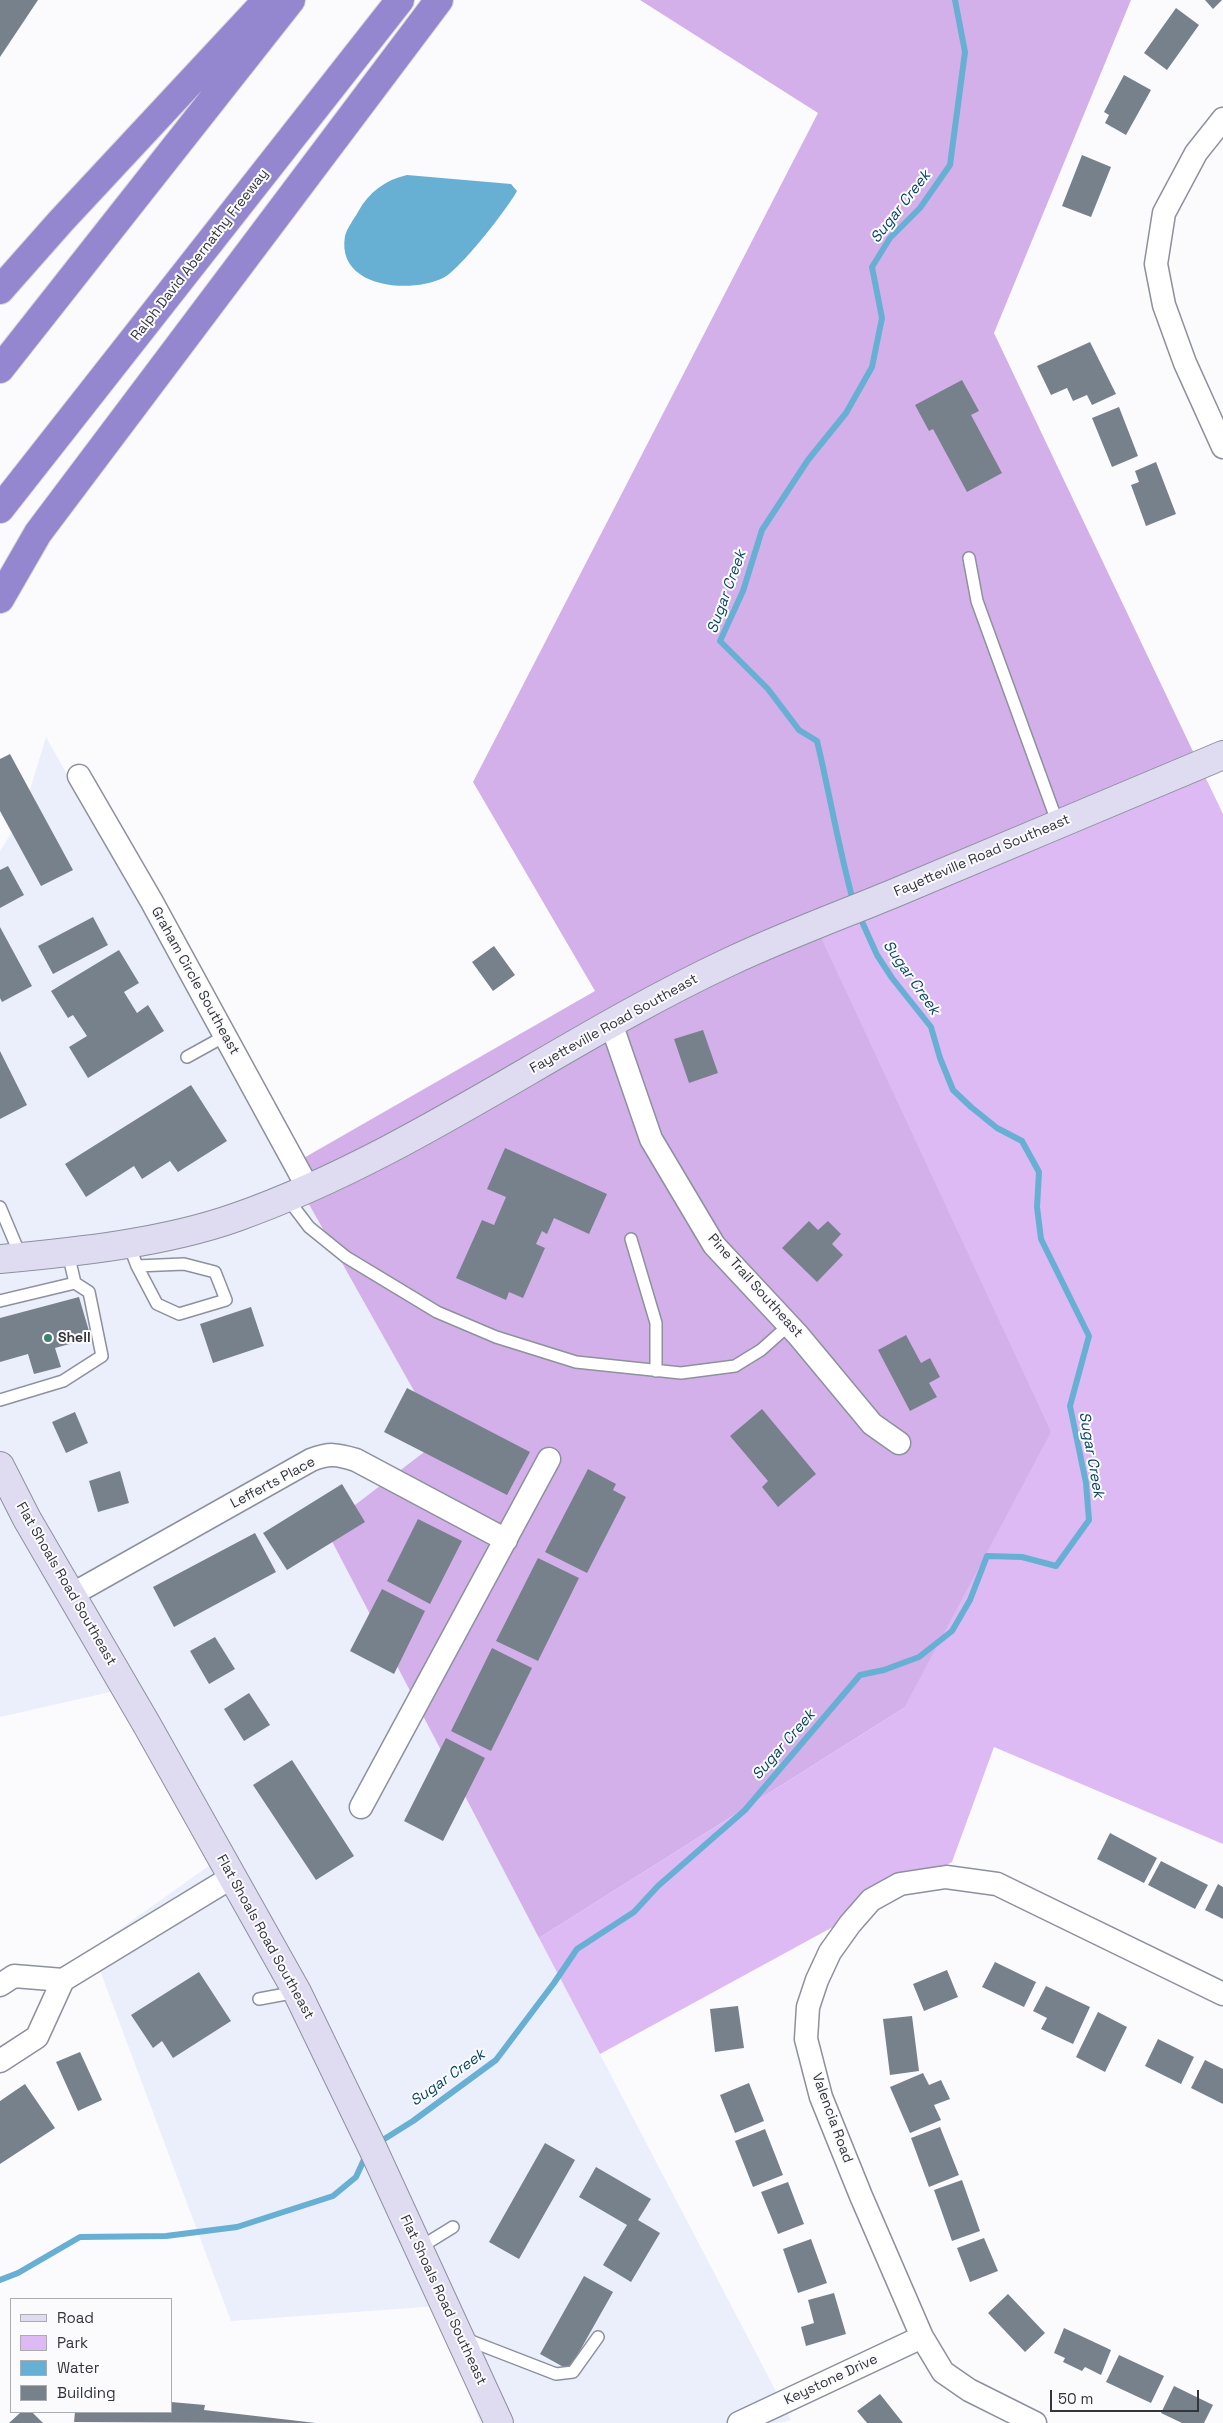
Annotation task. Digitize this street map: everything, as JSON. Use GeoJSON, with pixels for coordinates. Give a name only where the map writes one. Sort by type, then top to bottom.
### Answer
{"type":"FeatureCollection","features":[{"type":"Feature","properties":{"kind":"highway"},"geometry":{"type":"LineString","coordinates":[[0,290],[61,221],[267,0]]}},
{"type":"Feature","properties":{"kind":"highway"},"geometry":{"type":"LineString","coordinates":[[0,369],[291,0]]}},
{"type":"Feature","properties":{"kind":"highway","name":"Ralph David Abernathy Freeway"},"geometry":{"type":"LineString","coordinates":[[0,509],[400,0]]}},
{"type":"Feature","properties":{"kind":"highway"},"geometry":{"type":"LineString","coordinates":[[0,600],[38,533],[440,0]]}},
{"type":"Feature","properties":{"kind":"street"},"geometry":{"type":"LineString","coordinates":[[1223,119],[1196,153],[1164,213],[1156,264],[1164,305],[1185,363],[1223,447]]}},
{"type":"Feature","properties":{"kind":"street","name":"Fayetteville Road Southeast"},"geometry":{"type":"LineString","coordinates":[[11,1258],[68,1253],[132,1254],[176,1234],[235,1217],[297,1192],[400,1144],[611,1023],[729,962],[1223,755]]}},
{"type":"Feature","properties":{"kind":"street","name":"Graham Circle Southeast"},"geometry":{"type":"LineString","coordinates":[[79,776],[152,902],[226,1036],[297,1192]]}},
{"type":"Feature","properties":{"kind":"street","name":"Pine Trail Southeast"},"geometry":{"type":"LineString","coordinates":[[611,1023],[651,1139],[714,1245],[789,1325],[872,1424],[899,1443]]}},
{"type":"Feature","properties":{"kind":"street","name":"Lefferts Place"},"geometry":{"type":"LineString","coordinates":[[71,1594],[311,1460],[327,1454],[342,1455],[356,1460],[506,1540]]}},
{"type":"Feature","properties":{"kind":"street"},"geometry":{"type":"LineString","coordinates":[[361,1807],[549,1458]]}},
{"type":"Feature","properties":{"kind":"street","name":"Flat Shoals Road Southeast"},"geometry":{"type":"LineString","coordinates":[[3,1482],[71,1594],[297,1992],[419,2248],[499,2423]]}},
{"type":"Feature","properties":{"kind":"street"},"geometry":{"type":"LineString","coordinates":[[0,2061],[37,2038],[63,1980],[232,1877]]}},
{"type":"Feature","properties":{"kind":"street","name":"Valencia Road"},"geometry":{"type":"LineString","coordinates":[[1035,2423],[969,2390],[943,2372],[922,2336],[861,2196],[821,2097],[806,2039],[808,2007],[816,1980],[830,1952],[850,1924],[871,1900],[900,1884],[946,1877],[996,1884],[1223,1994]]}},
{"type":"Feature","properties":{"kind":"street"},"geometry":{"type":"LineString","coordinates":[[0,1985],[14,1976],[63,1980]]}},
{"type":"Feature","properties":{"kind":"street","name":"Keystone Drive"},"geometry":{"type":"LineString","coordinates":[[739,2423],[922,2336]]}},
{"type":"Feature","properties":{"kind":"lane"},"geometry":{"type":"LineString","coordinates":[[969,558],[977,601],[1058,824]]}},
{"type":"Feature","properties":{"kind":"lane"},"geometry":{"type":"LineString","coordinates":[[186,1057],[226,1036]]}},
{"type":"Feature","properties":{"kind":"lane"},"geometry":{"type":"LineString","coordinates":[[297,1192],[309,1227],[346,1257],[437,1312],[496,1337],[576,1362],[681,1373],[735,1366],[761,1350],[789,1325]]}},
{"type":"Feature","properties":{"kind":"lane"},"geometry":{"type":"LineString","coordinates":[[0,1207],[11,1258]]}},
{"type":"Feature","properties":{"kind":"lane"},"geometry":{"type":"LineString","coordinates":[[631,1239],[656,1323],[656,1371]]}},
{"type":"Feature","properties":{"kind":"lane"},"geometry":{"type":"LineString","coordinates":[[0,1400],[63,1381],[102,1356],[89,1292],[75,1283],[68,1253]]}},
{"type":"Feature","properties":{"kind":"lane"},"geometry":{"type":"LineString","coordinates":[[132,1254],[215,1272],[226,1300],[179,1314],[157,1304],[132,1254]]}},
{"type":"Feature","properties":{"kind":"lane"},"geometry":{"type":"LineString","coordinates":[[0,1301],[75,1283]]}},
{"type":"Feature","properties":{"kind":"lane"},"geometry":{"type":"LineString","coordinates":[[259,1999],[297,1992]]}},
{"type":"Feature","properties":{"kind":"lane"},"geometry":{"type":"LineString","coordinates":[[419,2248],[453,2227]]}},
{"type":"Feature","properties":{"kind":"lane"},"geometry":{"type":"LineString","coordinates":[[460,2337],[556,2374],[573,2372],[598,2337]]}},
{"type":"Feature","properties":{"kind":"shaded area"},"geometry":{"type":"Polygon","coordinates":[[[640,0],[1131,0],[994,333],[1199,764],[810,914],[1051,1432],[904,1708],[539,1938],[325,1528],[441,1439],[288,1167],[595,991],[473,782],[818,113],[640,0]]]}},
{"type":"Feature","properties":{"kind":"shaded area"},"geometry":{"type":"Polygon","coordinates":[[[46,737],[441,1439],[325,1528],[791,2420],[780,2423],[480,2423],[439,2306],[231,2321],[92,1949],[224,1855],[115,1691],[0,1717],[0,851],[22,816],[46,737]]]}},
{"type":"Feature","properties":{"kind":"green space"},"geometry":{"type":"Polygon","coordinates":[[[1199,764],[1223,814],[1223,1844],[994,1747],[952,1862],[600,2054],[539,1938],[904,1708],[810,914],[1199,764]]]}},
{"type":"Feature","properties":{"kind":"water"},"geometry":{"type":"Polygon","coordinates":[[[407,175],[511,184],[517,191],[494,224],[471,252],[443,278],[412,286],[378,282],[363,276],[352,267],[345,253],[345,236],[367,198],[378,188],[392,180],[407,175]]]}},
{"type":"Feature","properties":{"kind":"building"},"geometry":{"type":"Polygon","coordinates":[[[0,0],[38,0],[0,57],[0,0]]]}},
{"type":"Feature","properties":{"kind":"building"},"geometry":{"type":"Polygon","coordinates":[[[1205,0],[1222,0],[1213,9],[1205,0]]]}},
{"type":"Feature","properties":{"kind":"building"},"geometry":{"type":"Polygon","coordinates":[[[1176,8],[1199,25],[1167,70],[1144,53],[1176,8]]]}},
{"type":"Feature","properties":{"kind":"building"},"geometry":{"type":"Polygon","coordinates":[[[1124,75],[1151,90],[1126,135],[1105,123],[1109,115],[1104,112],[1124,75]]]}},
{"type":"Feature","properties":{"kind":"building"},"geometry":{"type":"Polygon","coordinates":[[[1082,155],[1111,167],[1091,217],[1062,206],[1082,155]]]}},
{"type":"Feature","properties":{"kind":"building"},"geometry":{"type":"Polygon","coordinates":[[[1090,342],[1116,394],[1092,405],[1087,395],[1073,401],[1067,388],[1051,395],[1037,366],[1090,342]]]}},
{"type":"Feature","properties":{"kind":"building"},"geometry":{"type":"Polygon","coordinates":[[[962,380],[979,411],[971,415],[1002,473],[967,492],[933,429],[929,431],[915,405],[962,380]]]}},
{"type":"Feature","properties":{"kind":"building"},"geometry":{"type":"Polygon","coordinates":[[[1119,407],[1138,456],[1112,467],[1092,418],[1119,407]]]}},
{"type":"Feature","properties":{"kind":"building"},"geometry":{"type":"Polygon","coordinates":[[[1156,462],[1176,514],[1146,526],[1131,485],[1139,482],[1135,471],[1156,462]]]}},
{"type":"Feature","properties":{"kind":"building"},"geometry":{"type":"Polygon","coordinates":[[[10,754],[73,870],[41,886],[0,811],[0,759],[10,754]]]}},
{"type":"Feature","properties":{"kind":"building"},"geometry":{"type":"Polygon","coordinates":[[[8,866],[24,895],[0,908],[0,870],[8,866]]]}},
{"type":"Feature","properties":{"kind":"building"},"geometry":{"type":"Polygon","coordinates":[[[93,917],[108,945],[53,974],[38,946],[93,917]]]}},
{"type":"Feature","properties":{"kind":"building"},"geometry":{"type":"Polygon","coordinates":[[[0,927],[32,986],[2,1002],[0,998],[0,927]]]}},
{"type":"Feature","properties":{"kind":"building"},"geometry":{"type":"Polygon","coordinates":[[[494,946],[515,975],[493,991],[472,962],[494,946]]]}},
{"type":"Feature","properties":{"kind":"building"},"geometry":{"type":"Polygon","coordinates":[[[119,950],[139,983],[124,992],[137,1013],[148,1005],[164,1031],[88,1078],[69,1047],[87,1036],[73,1015],[68,1018],[51,991],[119,950]]]}},
{"type":"Feature","properties":{"kind":"building"},"geometry":{"type":"Polygon","coordinates":[[[703,1030],[718,1073],[689,1083],[674,1039],[703,1030]]]}},
{"type":"Feature","properties":{"kind":"building"},"geometry":{"type":"Polygon","coordinates":[[[0,1051],[27,1105],[0,1119],[0,1051]]]}},
{"type":"Feature","properties":{"kind":"building"},"geometry":{"type":"Polygon","coordinates":[[[191,1085],[227,1141],[178,1172],[170,1161],[142,1179],[134,1166],[86,1197],[65,1164],[191,1085]]]}},
{"type":"Feature","properties":{"kind":"building"},"geometry":{"type":"Polygon","coordinates":[[[505,1148],[607,1194],[589,1234],[554,1218],[547,1234],[542,1231],[536,1244],[545,1248],[523,1298],[509,1292],[506,1300],[456,1278],[482,1220],[494,1225],[506,1197],[487,1189],[505,1148]]]}},
{"type":"Feature","properties":{"kind":"building"},"geometry":{"type":"Polygon","coordinates":[[[809,1221],[818,1230],[828,1221],[841,1234],[832,1244],[843,1255],[817,1282],[782,1248],[809,1221]]]}},
{"type":"Feature","properties":{"kind":"building"},"geometry":{"type":"Polygon","coordinates":[[[79,1297],[91,1338],[55,1348],[61,1367],[34,1374],[28,1354],[0,1362],[0,1318],[79,1297]]]}},
{"type":"Feature","properties":{"kind":"building"},"geometry":{"type":"Polygon","coordinates":[[[251,1307],[264,1346],[213,1363],[200,1324],[251,1307]]]}},
{"type":"Feature","properties":{"kind":"building"},"geometry":{"type":"Polygon","coordinates":[[[906,1335],[921,1363],[930,1358],[940,1377],[929,1383],[937,1397],[910,1411],[878,1350],[906,1335]]]}},
{"type":"Feature","properties":{"kind":"building"},"geometry":{"type":"Polygon","coordinates":[[[407,1388],[530,1452],[507,1495],[384,1432],[407,1388]]]}},
{"type":"Feature","properties":{"kind":"building"},"geometry":{"type":"Polygon","coordinates":[[[762,1409],[816,1474],[778,1507],[762,1487],[768,1481],[730,1436],[762,1409]]]}},
{"type":"Feature","properties":{"kind":"building"},"geometry":{"type":"Polygon","coordinates":[[[75,1412],[88,1443],[66,1453],[52,1422],[75,1412]]]}},
{"type":"Feature","properties":{"kind":"building"},"geometry":{"type":"Polygon","coordinates":[[[588,1469],[616,1484],[613,1490],[626,1497],[587,1573],[545,1552],[588,1469]]]}},
{"type":"Feature","properties":{"kind":"building"},"geometry":{"type":"Polygon","coordinates":[[[120,1471],[129,1503],[98,1512],[89,1481],[120,1471]]]}},
{"type":"Feature","properties":{"kind":"building"},"geometry":{"type":"Polygon","coordinates":[[[342,1484],[365,1522],[287,1570],[263,1533],[342,1484]]]}},
{"type":"Feature","properties":{"kind":"building"},"geometry":{"type":"Polygon","coordinates":[[[418,1519],[462,1541],[430,1604],[387,1581],[418,1519]]]}},
{"type":"Feature","properties":{"kind":"building"},"geometry":{"type":"Polygon","coordinates":[[[255,1533],[276,1572],[174,1627],[153,1587],[255,1533]]]}},
{"type":"Feature","properties":{"kind":"building"},"geometry":{"type":"Polygon","coordinates":[[[538,1558],[579,1578],[538,1661],[496,1641],[538,1558]]]}},
{"type":"Feature","properties":{"kind":"building"},"geometry":{"type":"Polygon","coordinates":[[[382,1589],[425,1611],[394,1674],[350,1651],[382,1589]]]}},
{"type":"Feature","properties":{"kind":"building"},"geometry":{"type":"Polygon","coordinates":[[[215,1637],[235,1669],[209,1684],[190,1651],[215,1637]]]}},
{"type":"Feature","properties":{"kind":"building"},"geometry":{"type":"Polygon","coordinates":[[[492,1648],[532,1668],[491,1751],[451,1731],[492,1648]]]}},
{"type":"Feature","properties":{"kind":"building"},"geometry":{"type":"Polygon","coordinates":[[[249,1693],[270,1725],[244,1741],[224,1709],[249,1693]]]}},
{"type":"Feature","properties":{"kind":"building"},"geometry":{"type":"Polygon","coordinates":[[[446,1738],[485,1758],[443,1841],[404,1821],[446,1738]]]}},
{"type":"Feature","properties":{"kind":"building"},"geometry":{"type":"Polygon","coordinates":[[[292,1760],[354,1856],[316,1880],[253,1785],[292,1760]]]}},
{"type":"Feature","properties":{"kind":"building"},"geometry":{"type":"Polygon","coordinates":[[[1110,1833],[1157,1858],[1144,1883],[1097,1859],[1110,1833]]]}},
{"type":"Feature","properties":{"kind":"building"},"geometry":{"type":"Polygon","coordinates":[[[1161,1861],[1208,1885],[1195,1909],[1148,1885],[1161,1861]]]}},
{"type":"Feature","properties":{"kind":"building"},"geometry":{"type":"Polygon","coordinates":[[[1218,1884],[1223,1887],[1223,1919],[1205,1910],[1218,1884]]]}},
{"type":"Feature","properties":{"kind":"building"},"geometry":{"type":"Polygon","coordinates":[[[995,1962],[1036,1982],[1024,2007],[982,1987],[995,1962]]]}},
{"type":"Feature","properties":{"kind":"building"},"geometry":{"type":"Polygon","coordinates":[[[947,1970],[958,1997],[924,2011],[913,1984],[947,1970]]]}},
{"type":"Feature","properties":{"kind":"building"},"geometry":{"type":"Polygon","coordinates":[[[199,1972],[231,2021],[173,2058],[162,2041],[153,2048],[131,2015],[199,1972]]]}},
{"type":"Feature","properties":{"kind":"building"},"geometry":{"type":"Polygon","coordinates":[[[1046,1986],[1090,2007],[1073,2044],[1041,2029],[1047,2018],[1033,2011],[1046,1986]]]}},
{"type":"Feature","properties":{"kind":"building"},"geometry":{"type":"Polygon","coordinates":[[[738,2006],[744,2048],[715,2052],[710,2009],[738,2006]]]}},
{"type":"Feature","properties":{"kind":"building"},"geometry":{"type":"Polygon","coordinates":[[[1098,2012],[1127,2027],[1105,2072],[1076,2057],[1098,2012]]]}},
{"type":"Feature","properties":{"kind":"building"},"geometry":{"type":"Polygon","coordinates":[[[912,2016],[919,2071],[890,2075],[883,2019],[912,2016]]]}},
{"type":"Feature","properties":{"kind":"building"},"geometry":{"type":"Polygon","coordinates":[[[1158,2039],[1194,2057],[1181,2084],[1145,2066],[1158,2039]]]}},
{"type":"Feature","properties":{"kind":"building"},"geometry":{"type":"Polygon","coordinates":[[[80,2052],[102,2100],[78,2111],[56,2062],[80,2052]]]}},
{"type":"Feature","properties":{"kind":"building"},"geometry":{"type":"Polygon","coordinates":[[[1205,2060],[1223,2069],[1223,2104],[1191,2088],[1205,2060]]]}},
{"type":"Feature","properties":{"kind":"building"},"geometry":{"type":"Polygon","coordinates":[[[923,2073],[929,2085],[941,2080],[950,2099],[934,2105],[941,2120],[910,2133],[890,2087],[923,2073]]]}},
{"type":"Feature","properties":{"kind":"building"},"geometry":{"type":"Polygon","coordinates":[[[749,2083],[764,2121],[735,2133],[720,2095],[749,2083]]]}},
{"type":"Feature","properties":{"kind":"building"},"geometry":{"type":"Polygon","coordinates":[[[25,2084],[55,2128],[0,2164],[0,2101],[25,2084]]]}},
{"type":"Feature","properties":{"kind":"building"},"geometry":{"type":"Polygon","coordinates":[[[940,2127],[959,2175],[929,2187],[911,2138],[940,2127]]]}},
{"type":"Feature","properties":{"kind":"building"},"geometry":{"type":"Polygon","coordinates":[[[765,2129],[783,2175],[753,2187],[735,2141],[765,2129]]]}},
{"type":"Feature","properties":{"kind":"building"},"geometry":{"type":"Polygon","coordinates":[[[545,2143],[575,2160],[519,2259],[489,2242],[545,2143]]]}},
{"type":"Feature","properties":{"kind":"building"},"geometry":{"type":"Polygon","coordinates":[[[596,2167],[651,2199],[638,2220],[660,2233],[631,2282],[603,2265],[627,2225],[579,2197],[596,2167]]]}},
{"type":"Feature","properties":{"kind":"building"},"geometry":{"type":"Polygon","coordinates":[[[962,2180],[980,2231],[952,2241],[934,2190],[962,2180]]]}},
{"type":"Feature","properties":{"kind":"building"},"geometry":{"type":"Polygon","coordinates":[[[788,2182],[804,2224],[778,2234],[761,2192],[788,2182]]]}},
{"type":"Feature","properties":{"kind":"building"},"geometry":{"type":"Polygon","coordinates":[[[984,2238],[998,2271],[970,2282],[957,2248],[984,2238]]]}},
{"type":"Feature","properties":{"kind":"building"},"geometry":{"type":"Polygon","coordinates":[[[811,2239],[827,2283],[798,2293],[783,2249],[811,2239]]]}},
{"type":"Feature","properties":{"kind":"building"},"geometry":{"type":"Polygon","coordinates":[[[584,2276],[613,2292],[569,2370],[540,2354],[584,2276]]]}},
{"type":"Feature","properties":{"kind":"building"},"geometry":{"type":"Polygon","coordinates":[[[834,2293],[846,2334],[806,2346],[801,2327],[814,2323],[808,2300],[834,2293]]]}},
{"type":"Feature","properties":{"kind":"building"},"geometry":{"type":"Polygon","coordinates":[[[1008,2294],[1045,2333],[1025,2352],[988,2313],[1008,2294]]]}},
{"type":"Feature","properties":{"kind":"building"},"geometry":{"type":"Polygon","coordinates":[[[1064,2328],[1111,2350],[1101,2375],[1085,2367],[1082,2371],[1063,2362],[1065,2358],[1054,2353],[1064,2328]]]}},
{"type":"Feature","properties":{"kind":"building"},"geometry":{"type":"Polygon","coordinates":[[[1119,2355],[1164,2376],[1151,2403],[1106,2382],[1119,2355]]]}},
{"type":"Feature","properties":{"kind":"building"},"geometry":{"type":"Polygon","coordinates":[[[1174,2386],[1213,2405],[1204,2423],[1182,2423],[1161,2413],[1174,2386]]]}},
{"type":"Feature","properties":{"kind":"building"},"geometry":{"type":"Polygon","coordinates":[[[880,2394],[903,2423],[867,2423],[857,2411],[880,2394]]]}},
{"type":"Feature","properties":{"kind":"building"},"geometry":{"type":"Polygon","coordinates":[[[172,2402],[205,2405],[204,2410],[316,2423],[74,2422],[75,2413],[172,2413],[172,2402]]]}},
{"type":"Feature","properties":{"kind":"building"},"geometry":{"type":"Polygon","coordinates":[[[20,2413],[33,2413],[43,2423],[9,2423],[20,2413]]]}},
{"type":"Feature","properties":{"kind":"waterway","name":"Sugar Creek"},"geometry":{"type":"LineString","coordinates":[[854,904],[817,741],[799,730],[768,689],[720,641],[743,591],[762,530],[808,460],[846,413],[872,367],[882,318],[872,267],[890,238],[920,208],[950,165],[965,52],[955,0]]}},
{"type":"Feature","properties":{"kind":"waterway","name":"Sugar Creek"},"geometry":{"type":"LineString","coordinates":[[378,2143],[413,2121],[496,2060],[577,1949],[634,1912],[658,1886],[745,1810],[860,1675],[884,1670],[919,1657],[952,1631],[970,1600],[987,1556],[1022,1557],[1056,1566],[1089,1520],[1086,1483],[1070,1406],[1089,1336],[1041,1239],[1037,1207],[1039,1172],[1022,1141],[997,1128],[953,1090],[940,1058],[931,1027],[892,978],[877,955],[859,915]]}},
{"type":"Feature","properties":{"kind":"waterway","name":"Sugar Creek"},"geometry":{"type":"LineString","coordinates":[[0,2280],[18,2273],[80,2237],[166,2236],[237,2227],[333,2196],[356,2177],[367,2153]]}},
{"type":"Feature","properties":{"kind":"place","name":"Shell"},"geometry":{"type":"Point","coordinates":[48,1338]}}]}
